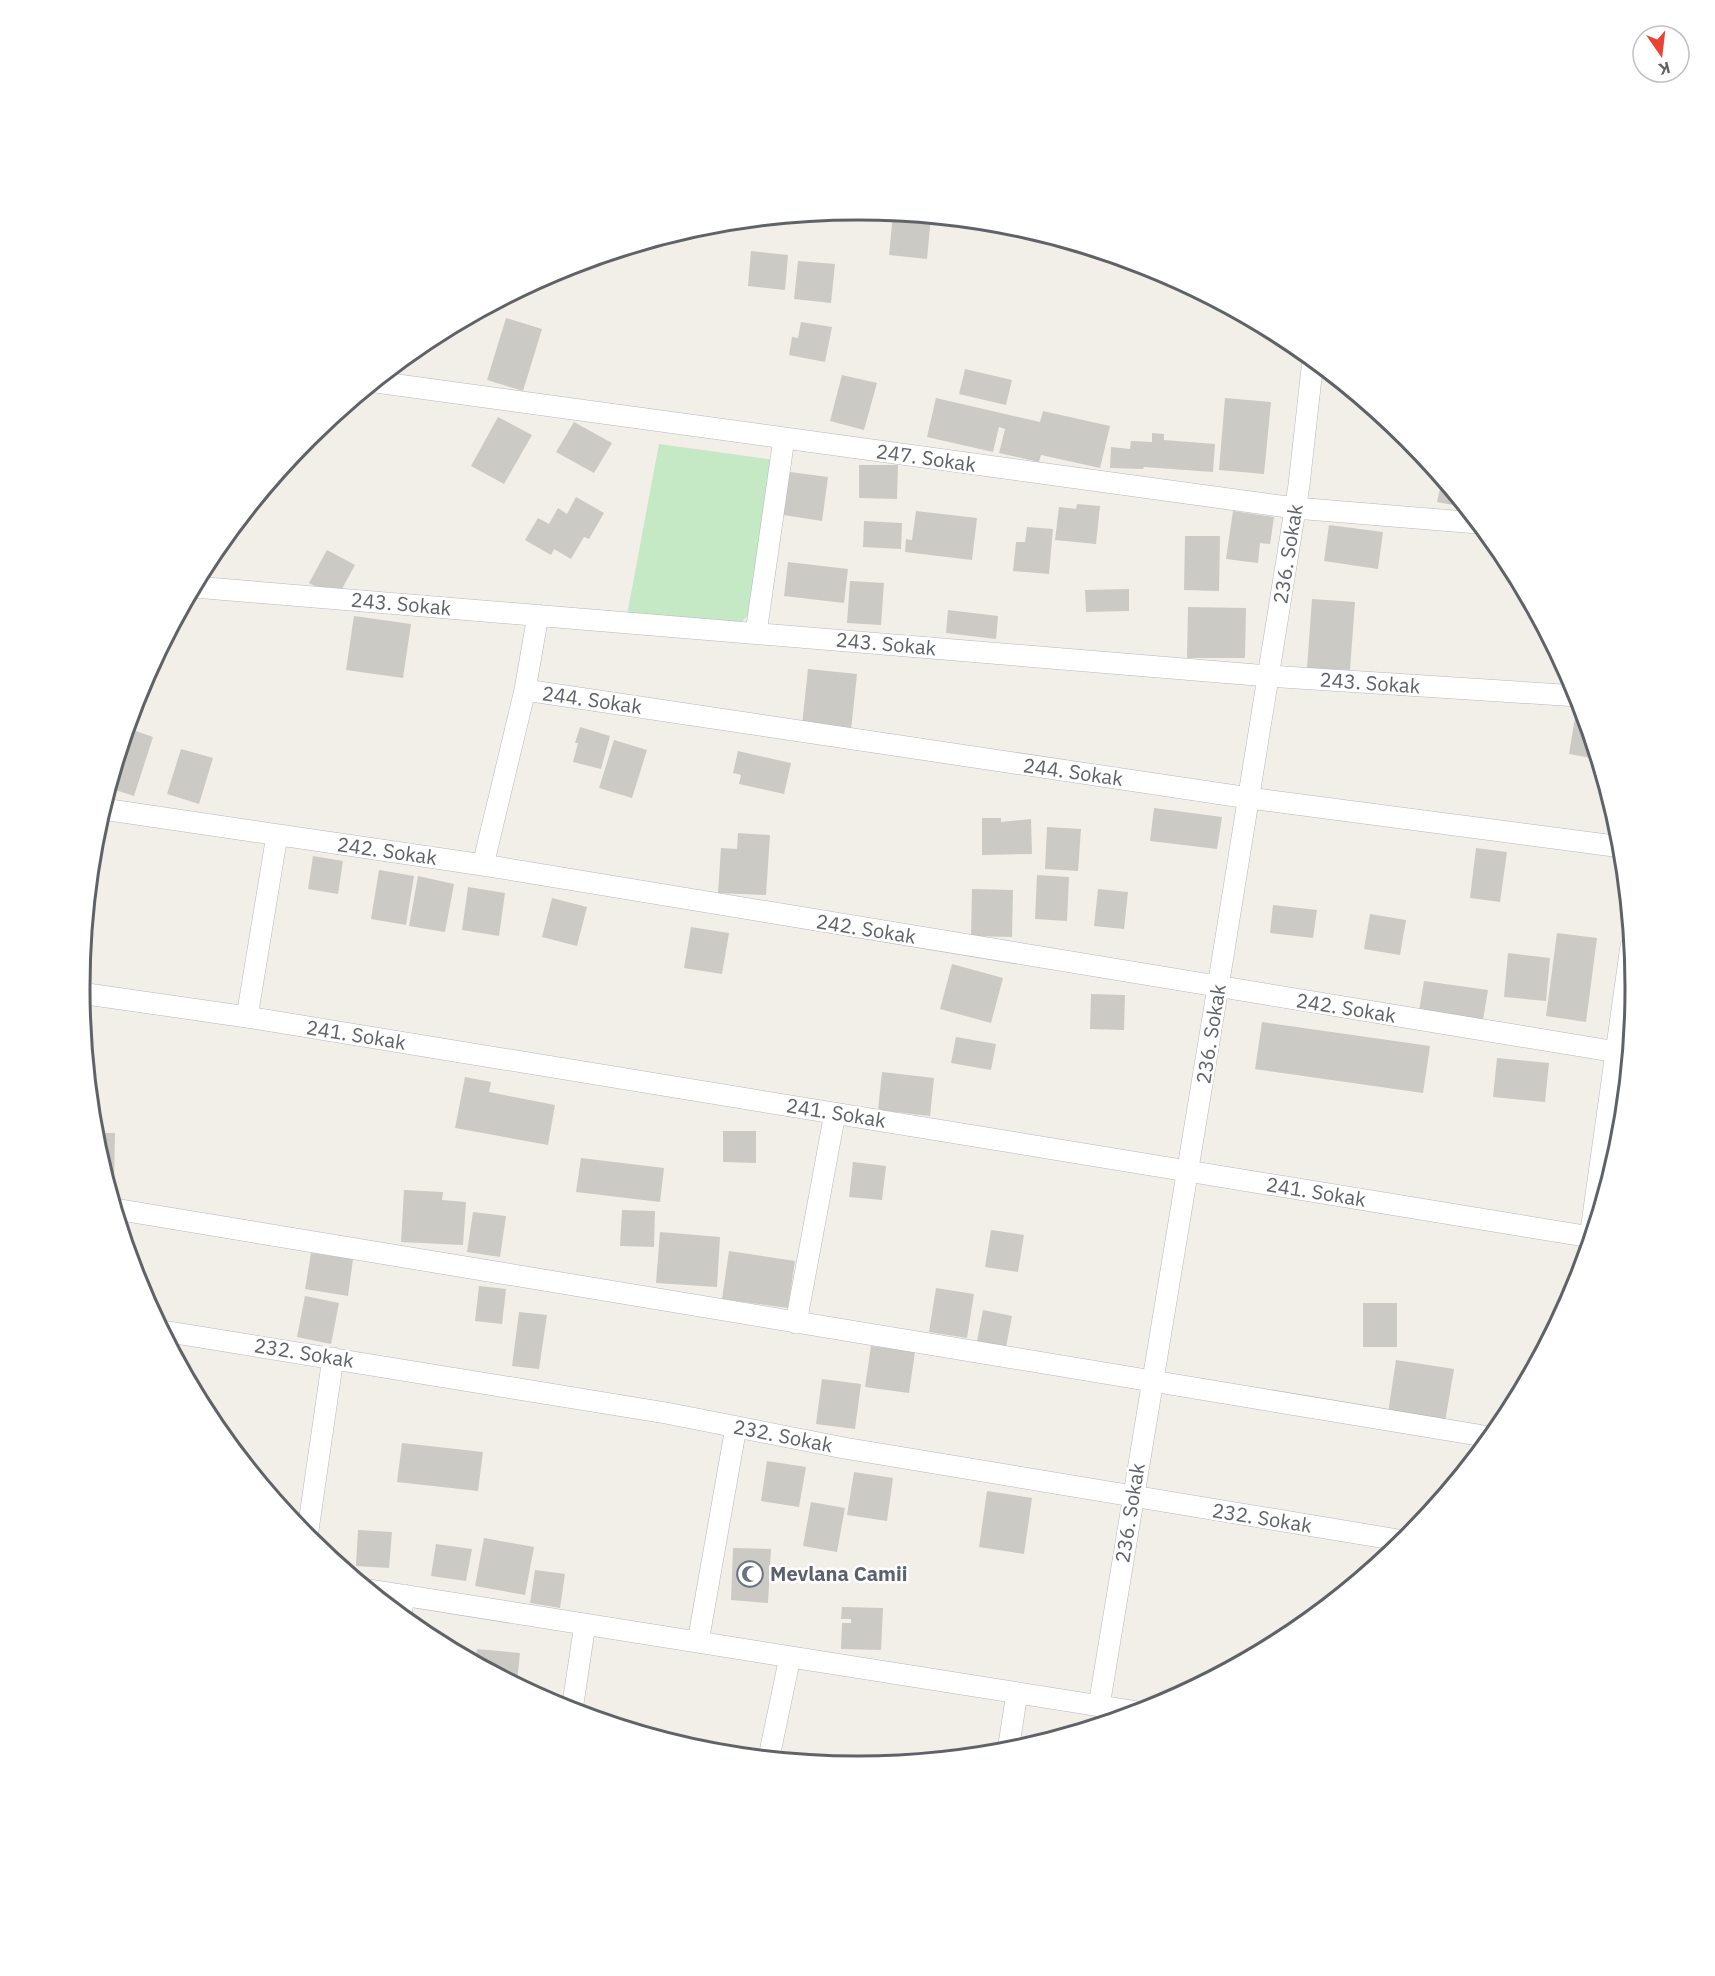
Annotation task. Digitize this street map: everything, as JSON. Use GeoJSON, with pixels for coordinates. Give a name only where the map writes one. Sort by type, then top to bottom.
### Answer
{"type":"FeatureCollection","features":[{"type":"Feature","properties":{"kind":"street","name":"236. Sokak"},"geometry":{"type":"LineString","coordinates":[[1099,1706],[1249,798],[1295,508],[1312,370]]}},
{"type":"Feature","properties":{"kind":"street","name":"247. Sokak"},"geometry":{"type":"LineString","coordinates":[[385,383],[1295,508],[1467,522]]}},
{"type":"Feature","properties":{"kind":"street"},"geometry":{"type":"LineString","coordinates":[[756,633],[784,438]]}},
{"type":"Feature","properties":{"kind":"street","name":"243. Sokak"},"geometry":{"type":"LineString","coordinates":[[203,588],[1268,676],[1567,695]]}},
{"type":"Feature","properties":{"kind":"street"},"geometry":{"type":"LineString","coordinates":[[483,865],[525,690],[538,615]]}},
{"type":"Feature","properties":{"kind":"street","name":"244. Sokak"},"geometry":{"type":"LineString","coordinates":[[525,690],[1249,798],[1611,846]]}},
{"type":"Feature","properties":{"kind":"street","name":"242. Sokak"},"geometry":{"type":"LineString","coordinates":[[111,810],[483,865],[1622,1053]]}},
{"type":"Feature","properties":{"kind":"street"},"geometry":{"type":"LineString","coordinates":[[247,1017],[277,835]]}},
{"type":"Feature","properties":{"kind":"street","name":"241. Sokak"},"geometry":{"type":"LineString","coordinates":[[90,994],[247,1017],[835,1113],[1583,1239]]}},
{"type":"Feature","properties":{"kind":"street"},"geometry":{"type":"LineString","coordinates":[[1599,1186],[1621,1060]]}},
{"type":"Feature","properties":{"kind":"street"},"geometry":{"type":"LineString","coordinates":[[796,1323],[835,1113]]}},
{"type":"Feature","properties":{"kind":"street"},"geometry":{"type":"LineString","coordinates":[[123,1210],[1480,1435]]}},
{"type":"Feature","properties":{"kind":"street","name":"232. Sokak"},"geometry":{"type":"LineString","coordinates":[[172,1332],[666,1413],[844,1448],[1392,1539]]}},
{"type":"Feature","properties":{"kind":"street"},"geometry":{"type":"LineString","coordinates":[[309,1524],[333,1358]]}},
{"type":"Feature","properties":{"kind":"street"},"geometry":{"type":"LineString","coordinates":[[698,1642],[736,1427]]}},
{"type":"Feature","properties":{"kind":"street"},"geometry":{"type":"LineString","coordinates":[[402,1605],[585,1624],[1119,1709]]}},
{"type":"Feature","properties":{"kind":"street"},"geometry":{"type":"LineString","coordinates":[[573,1701],[585,1624]]}},
{"type":"Feature","properties":{"kind":"street"},"geometry":{"type":"LineString","coordinates":[[770,1750],[790,1657]]}},
{"type":"Feature","properties":{"kind":"street"},"geometry":{"type":"LineString","coordinates":[[1010,1740],[1017,1693]]}},
{"type":"Feature","properties":{"kind":"green space"},"geometry":{"type":"Polygon","coordinates":[[[659,444],[774,460],[749,615],[738,625],[627,615],[659,444]]]}},
{"type":"Feature","properties":{"kind":"building"},"geometry":{"type":"Polygon","coordinates":[[[892,221],[930,224],[927,259],[889,255],[892,221]]]}},
{"type":"Feature","properties":{"kind":"building"},"geometry":{"type":"Polygon","coordinates":[[[751,251],[788,255],[785,290],[748,286],[751,251]]]}},
{"type":"Feature","properties":{"kind":"building"},"geometry":{"type":"Polygon","coordinates":[[[798,261],[835,264],[831,303],[794,299],[798,261]]]}},
{"type":"Feature","properties":{"kind":"building"},"geometry":{"type":"Polygon","coordinates":[[[506,318],[542,329],[523,391],[487,380],[506,318]]]}},
{"type":"Feature","properties":{"kind":"building"},"geometry":{"type":"Polygon","coordinates":[[[801,322],[832,327],[825,362],[789,355],[792,337],[798,338],[801,322]]]}},
{"type":"Feature","properties":{"kind":"building"},"geometry":{"type":"Polygon","coordinates":[[[965,369],[1012,380],[1006,405],[959,394],[965,369]]]}},
{"type":"Feature","properties":{"kind":"building"},"geometry":{"type":"Polygon","coordinates":[[[842,375],[877,383],[864,430],[830,421],[842,375]]]}},
{"type":"Feature","properties":{"kind":"building"},"geometry":{"type":"Polygon","coordinates":[[[936,398],[1040,422],[1043,411],[1110,426],[1100,468],[1041,455],[1039,462],[999,453],[1005,429],[999,427],[993,452],[927,437],[936,398]]]}},
{"type":"Feature","properties":{"kind":"building"},"geometry":{"type":"Polygon","coordinates":[[[1225,398],[1271,402],[1264,474],[1219,470],[1225,398]]]}},
{"type":"Feature","properties":{"kind":"building"},"geometry":{"type":"Polygon","coordinates":[[[498,417],[532,435],[504,484],[471,466],[498,417]]]}},
{"type":"Feature","properties":{"kind":"building"},"geometry":{"type":"Polygon","coordinates":[[[574,422],[612,443],[594,473],[556,452],[574,422]]]}},
{"type":"Feature","properties":{"kind":"building"},"geometry":{"type":"Polygon","coordinates":[[[1152,433],[1164,434],[1164,440],[1215,444],[1213,472],[1144,467],[1143,469],[1110,468],[1111,447],[1130,449],[1131,441],[1152,442],[1152,433]]]}},
{"type":"Feature","properties":{"kind":"building"},"geometry":{"type":"Polygon","coordinates":[[[859,465],[898,465],[897,499],[859,498],[859,465]]]}},
{"type":"Feature","properties":{"kind":"building"},"geometry":{"type":"Polygon","coordinates":[[[790,472],[828,477],[822,521],[783,515],[790,472]]]}},
{"type":"Feature","properties":{"kind":"building"},"geometry":{"type":"Polygon","coordinates":[[[1440,488],[1453,505],[1437,502],[1440,488]]]}},
{"type":"Feature","properties":{"kind":"building"},"geometry":{"type":"Polygon","coordinates":[[[576,497],[604,513],[589,539],[584,537],[571,559],[554,549],[551,555],[525,540],[538,518],[549,524],[558,508],[567,514],[576,497]]]}},
{"type":"Feature","properties":{"kind":"building"},"geometry":{"type":"Polygon","coordinates":[[[1077,504],[1100,506],[1096,544],[1055,540],[1059,507],[1076,509],[1077,504]]]}},
{"type":"Feature","properties":{"kind":"building"},"geometry":{"type":"Polygon","coordinates":[[[916,511],[977,518],[972,560],[905,552],[906,539],[912,540],[916,511]]]}},
{"type":"Feature","properties":{"kind":"building"},"geometry":{"type":"Polygon","coordinates":[[[1233,511],[1274,517],[1270,544],[1260,543],[1258,563],[1226,559],[1233,511]]]}},
{"type":"Feature","properties":{"kind":"building"},"geometry":{"type":"Polygon","coordinates":[[[864,521],[902,523],[901,549],[863,547],[864,521]]]}},
{"type":"Feature","properties":{"kind":"building"},"geometry":{"type":"Polygon","coordinates":[[[1329,525],[1383,532],[1378,569],[1324,561],[1329,525]]]}},
{"type":"Feature","properties":{"kind":"building"},"geometry":{"type":"Polygon","coordinates":[[[1027,527],[1053,529],[1049,574],[1013,571],[1016,542],[1025,542],[1027,527]]]}},
{"type":"Feature","properties":{"kind":"building"},"geometry":{"type":"Polygon","coordinates":[[[1185,536],[1220,536],[1219,591],[1184,590],[1185,536]]]}},
{"type":"Feature","properties":{"kind":"building"},"geometry":{"type":"Polygon","coordinates":[[[327,550],[355,565],[337,598],[309,583],[327,550]]]}},
{"type":"Feature","properties":{"kind":"building"},"geometry":{"type":"Polygon","coordinates":[[[788,562],[848,569],[844,603],[784,596],[788,562]]]}},
{"type":"Feature","properties":{"kind":"building"},"geometry":{"type":"Polygon","coordinates":[[[850,581],[884,583],[881,625],[847,623],[850,581]]]}},
{"type":"Feature","properties":{"kind":"building"},"geometry":{"type":"Polygon","coordinates":[[[1129,589],[1129,611],[1086,612],[1085,590],[1129,589]]]}},
{"type":"Feature","properties":{"kind":"building"},"geometry":{"type":"Polygon","coordinates":[[[1312,599],[1355,602],[1350,670],[1307,668],[1312,599]]]}},
{"type":"Feature","properties":{"kind":"building"},"geometry":{"type":"Polygon","coordinates":[[[1188,607],[1246,608],[1245,658],[1187,658],[1188,607]]]}},
{"type":"Feature","properties":{"kind":"building"},"geometry":{"type":"Polygon","coordinates":[[[948,610],[998,616],[996,639],[946,633],[948,610]]]}},
{"type":"Feature","properties":{"kind":"building"},"geometry":{"type":"Polygon","coordinates":[[[354,616],[411,624],[403,678],[346,670],[354,616]]]}},
{"type":"Feature","properties":{"kind":"building"},"geometry":{"type":"Polygon","coordinates":[[[808,669],[857,674],[851,730],[802,725],[808,669]]]}},
{"type":"Feature","properties":{"kind":"building"},"geometry":{"type":"Polygon","coordinates":[[[1575,716],[1589,758],[1569,754],[1575,716]]]}},
{"type":"Feature","properties":{"kind":"building"},"geometry":{"type":"Polygon","coordinates":[[[580,727],[610,736],[601,769],[573,762],[580,727]]]}},
{"type":"Feature","properties":{"kind":"building"},"geometry":{"type":"Polygon","coordinates":[[[135,731],[153,737],[134,796],[116,790],[135,731]]]}},
{"type":"Feature","properties":{"kind":"building"},"geometry":{"type":"Polygon","coordinates":[[[614,740],[647,750],[632,798],[599,788],[614,740]]]}},
{"type":"Feature","properties":{"kind":"building"},"geometry":{"type":"Polygon","coordinates":[[[181,749],[213,758],[199,804],[167,794],[181,749]]]}},
{"type":"Feature","properties":{"kind":"building"},"geometry":{"type":"Polygon","coordinates":[[[738,751],[791,763],[784,794],[739,784],[741,775],[733,773],[738,751]]]}},
{"type":"Feature","properties":{"kind":"building"},"geometry":{"type":"Polygon","coordinates":[[[1154,808],[1222,817],[1217,849],[1150,841],[1154,808]]]}},
{"type":"Feature","properties":{"kind":"building"},"geometry":{"type":"Polygon","coordinates":[[[982,818],[1001,818],[1001,822],[1031,819],[1032,854],[982,855],[982,818]]]}},
{"type":"Feature","properties":{"kind":"building"},"geometry":{"type":"Polygon","coordinates":[[[1047,827],[1081,829],[1078,871],[1045,869],[1047,827]]]}},
{"type":"Feature","properties":{"kind":"building"},"geometry":{"type":"Polygon","coordinates":[[[738,833],[770,835],[766,895],[718,893],[721,848],[737,849],[738,833]]]}},
{"type":"Feature","properties":{"kind":"building"},"geometry":{"type":"Polygon","coordinates":[[[1476,848],[1507,852],[1500,902],[1470,898],[1476,848]]]}},
{"type":"Feature","properties":{"kind":"building"},"geometry":{"type":"Polygon","coordinates":[[[313,856],[343,861],[338,894],[308,889],[313,856]]]}},
{"type":"Feature","properties":{"kind":"building"},"geometry":{"type":"Polygon","coordinates":[[[379,870],[414,876],[406,925],[371,919],[379,870]]]}},
{"type":"Feature","properties":{"kind":"building"},"geometry":{"type":"Polygon","coordinates":[[[1037,875],[1069,877],[1067,921],[1035,919],[1037,875]]]}},
{"type":"Feature","properties":{"kind":"building"},"geometry":{"type":"Polygon","coordinates":[[[418,876],[454,884],[445,932],[409,926],[418,876]]]}},
{"type":"Feature","properties":{"kind":"building"},"geometry":{"type":"Polygon","coordinates":[[[468,887],[505,893],[499,936],[462,930],[468,887]]]}},
{"type":"Feature","properties":{"kind":"building"},"geometry":{"type":"Polygon","coordinates":[[[972,889],[1013,890],[1012,937],[971,936],[972,889]]]}},
{"type":"Feature","properties":{"kind":"building"},"geometry":{"type":"Polygon","coordinates":[[[1098,889],[1128,892],[1124,929],[1094,926],[1098,889]]]}},
{"type":"Feature","properties":{"kind":"building"},"geometry":{"type":"Polygon","coordinates":[[[552,898],[587,907],[577,946],[542,937],[552,898]]]}},
{"type":"Feature","properties":{"kind":"building"},"geometry":{"type":"Polygon","coordinates":[[[1273,905],[1317,910],[1313,938],[1270,933],[1273,905]]]}},
{"type":"Feature","properties":{"kind":"building"},"geometry":{"type":"Polygon","coordinates":[[[1370,914],[1406,920],[1400,955],[1364,949],[1370,914]]]}},
{"type":"Feature","properties":{"kind":"building"},"geometry":{"type":"Polygon","coordinates":[[[691,927],[729,933],[722,974],[684,968],[691,927]]]}},
{"type":"Feature","properties":{"kind":"building"},"geometry":{"type":"Polygon","coordinates":[[[1557,933],[1597,938],[1586,1022],[1546,1016],[1557,933]]]}},
{"type":"Feature","properties":{"kind":"building"},"geometry":{"type":"Polygon","coordinates":[[[1508,953],[1550,958],[1546,1001],[1504,997],[1508,953]]]}},
{"type":"Feature","properties":{"kind":"building"},"geometry":{"type":"Polygon","coordinates":[[[952,964],[1003,978],[991,1023],[940,1009],[952,964]]]}},
{"type":"Feature","properties":{"kind":"building"},"geometry":{"type":"Polygon","coordinates":[[[1424,981],[1488,990],[1483,1020],[1419,1011],[1424,981]]]}},
{"type":"Feature","properties":{"kind":"building"},"geometry":{"type":"Polygon","coordinates":[[[1091,994],[1125,995],[1124,1030],[1090,1029],[1091,994]]]}},
{"type":"Feature","properties":{"kind":"building"},"geometry":{"type":"Polygon","coordinates":[[[1262,1022],[1430,1046],[1423,1093],[1255,1069],[1262,1022]]]}},
{"type":"Feature","properties":{"kind":"building"},"geometry":{"type":"Polygon","coordinates":[[[956,1037],[996,1044],[991,1070],[951,1063],[956,1037]]]}},
{"type":"Feature","properties":{"kind":"building"},"geometry":{"type":"Polygon","coordinates":[[[1497,1058],[1549,1063],[1545,1102],[1493,1097],[1497,1058]]]}},
{"type":"Feature","properties":{"kind":"building"},"geometry":{"type":"Polygon","coordinates":[[[882,1072],[934,1078],[930,1116],[878,1110],[882,1072]]]}},
{"type":"Feature","properties":{"kind":"building"},"geometry":{"type":"Polygon","coordinates":[[[465,1077],[491,1082],[489,1092],[555,1105],[548,1145],[455,1128],[465,1077]]]}},
{"type":"Feature","properties":{"kind":"building"},"geometry":{"type":"Polygon","coordinates":[[[723,1131],[756,1131],[756,1163],[723,1162],[723,1131]]]}},
{"type":"Feature","properties":{"kind":"building"},"geometry":{"type":"Polygon","coordinates":[[[104,1133],[115,1133],[114,1179],[104,1133]]]}},
{"type":"Feature","properties":{"kind":"building"},"geometry":{"type":"Polygon","coordinates":[[[581,1158],[664,1168],[660,1202],[576,1192],[581,1158]]]}},
{"type":"Feature","properties":{"kind":"building"},"geometry":{"type":"Polygon","coordinates":[[[853,1162],[886,1166],[882,1200],[849,1197],[853,1162]]]}},
{"type":"Feature","properties":{"kind":"building"},"geometry":{"type":"Polygon","coordinates":[[[404,1190],[443,1192],[442,1200],[466,1202],[463,1245],[401,1242],[404,1190]]]}},
{"type":"Feature","properties":{"kind":"building"},"geometry":{"type":"Polygon","coordinates":[[[622,1210],[655,1211],[654,1247],[620,1246],[622,1210]]]}},
{"type":"Feature","properties":{"kind":"building"},"geometry":{"type":"Polygon","coordinates":[[[473,1212],[506,1216],[500,1257],[467,1252],[473,1212]]]}},
{"type":"Feature","properties":{"kind":"building"},"geometry":{"type":"Polygon","coordinates":[[[991,1230],[1024,1235],[1018,1272],[985,1267],[991,1230]]]}},
{"type":"Feature","properties":{"kind":"building"},"geometry":{"type":"Polygon","coordinates":[[[660,1232],[720,1237],[717,1287],[656,1283],[660,1232]]]}},
{"type":"Feature","properties":{"kind":"building"},"geometry":{"type":"Polygon","coordinates":[[[729,1251],[795,1261],[788,1308],[722,1299],[729,1251]]]}},
{"type":"Feature","properties":{"kind":"building"},"geometry":{"type":"Polygon","coordinates":[[[311,1253],[353,1259],[348,1296],[305,1289],[311,1253]]]}},
{"type":"Feature","properties":{"kind":"building"},"geometry":{"type":"Polygon","coordinates":[[[479,1286],[506,1289],[502,1324],[475,1321],[479,1286]]]}},
{"type":"Feature","properties":{"kind":"building"},"geometry":{"type":"Polygon","coordinates":[[[936,1288],[974,1294],[967,1338],[929,1332],[936,1288]]]}},
{"type":"Feature","properties":{"kind":"building"},"geometry":{"type":"Polygon","coordinates":[[[305,1296],[339,1303],[331,1344],[297,1337],[305,1296]]]}},
{"type":"Feature","properties":{"kind":"building"},"geometry":{"type":"Polygon","coordinates":[[[1363,1303],[1397,1303],[1397,1347],[1363,1347],[1363,1303]]]}},
{"type":"Feature","properties":{"kind":"building"},"geometry":{"type":"Polygon","coordinates":[[[983,1310],[1012,1316],[1006,1347],[977,1341],[983,1310]]]}},
{"type":"Feature","properties":{"kind":"building"},"geometry":{"type":"Polygon","coordinates":[[[519,1312],[547,1315],[539,1369],[512,1366],[519,1312]]]}},
{"type":"Feature","properties":{"kind":"building"},"geometry":{"type":"Polygon","coordinates":[[[871,1346],[915,1352],[909,1393],[865,1387],[871,1346]]]}},
{"type":"Feature","properties":{"kind":"building"},"geometry":{"type":"Polygon","coordinates":[[[1396,1360],[1454,1369],[1445,1422],[1388,1413],[1396,1360]]]}},
{"type":"Feature","properties":{"kind":"building"},"geometry":{"type":"Polygon","coordinates":[[[822,1379],[861,1384],[855,1429],[816,1424],[822,1379]]]}},
{"type":"Feature","properties":{"kind":"building"},"geometry":{"type":"Polygon","coordinates":[[[402,1443],[483,1452],[478,1491],[397,1482],[402,1443]]]}},
{"type":"Feature","properties":{"kind":"building"},"geometry":{"type":"Polygon","coordinates":[[[767,1461],[806,1467],[799,1507],[761,1501],[767,1461]]]}},
{"type":"Feature","properties":{"kind":"building"},"geometry":{"type":"Polygon","coordinates":[[[854,1472],[893,1478],[887,1521],[847,1515],[854,1472]]]}},
{"type":"Feature","properties":{"kind":"building"},"geometry":{"type":"Polygon","coordinates":[[[987,1491],[1032,1498],[1024,1554],[979,1547],[987,1491]]]}},
{"type":"Feature","properties":{"kind":"building"},"geometry":{"type":"Polygon","coordinates":[[[811,1502],[845,1508],[837,1552],[803,1546],[811,1502]]]}},
{"type":"Feature","properties":{"kind":"building"},"geometry":{"type":"Polygon","coordinates":[[[358,1530],[392,1532],[389,1568],[356,1566],[358,1530]]]}},
{"type":"Feature","properties":{"kind":"building"},"geometry":{"type":"Polygon","coordinates":[[[484,1538],[534,1547],[525,1595],[475,1586],[484,1538]]]}},
{"type":"Feature","properties":{"kind":"building"},"geometry":{"type":"Polygon","coordinates":[[[436,1544],[472,1549],[466,1581],[431,1576],[436,1544]]]}},
{"type":"Feature","properties":{"kind":"building","name":"Mevlana Camii"},"geometry":{"type":"Polygon","coordinates":[[[733,1548],[771,1549],[768,1603],[731,1600],[733,1548]]]}},
{"type":"Feature","properties":{"kind":"building"},"geometry":{"type":"Polygon","coordinates":[[[535,1570],[565,1574],[560,1608],[530,1603],[535,1570]]]}},
{"type":"Feature","properties":{"kind":"building"},"geometry":{"type":"Polygon","coordinates":[[[842,1607],[883,1608],[881,1650],[841,1649],[842,1623],[851,1623],[851,1619],[841,1619],[842,1607]]]}},
{"type":"Feature","properties":{"kind":"building"},"geometry":{"type":"Polygon","coordinates":[[[477,1649],[520,1653],[518,1676],[476,1654],[477,1649]]]}},
{"type":"Feature","properties":{"kind":"place","name":"Mevlana Camii"},"geometry":{"type":"Point","coordinates":[750,1574]}}]}
